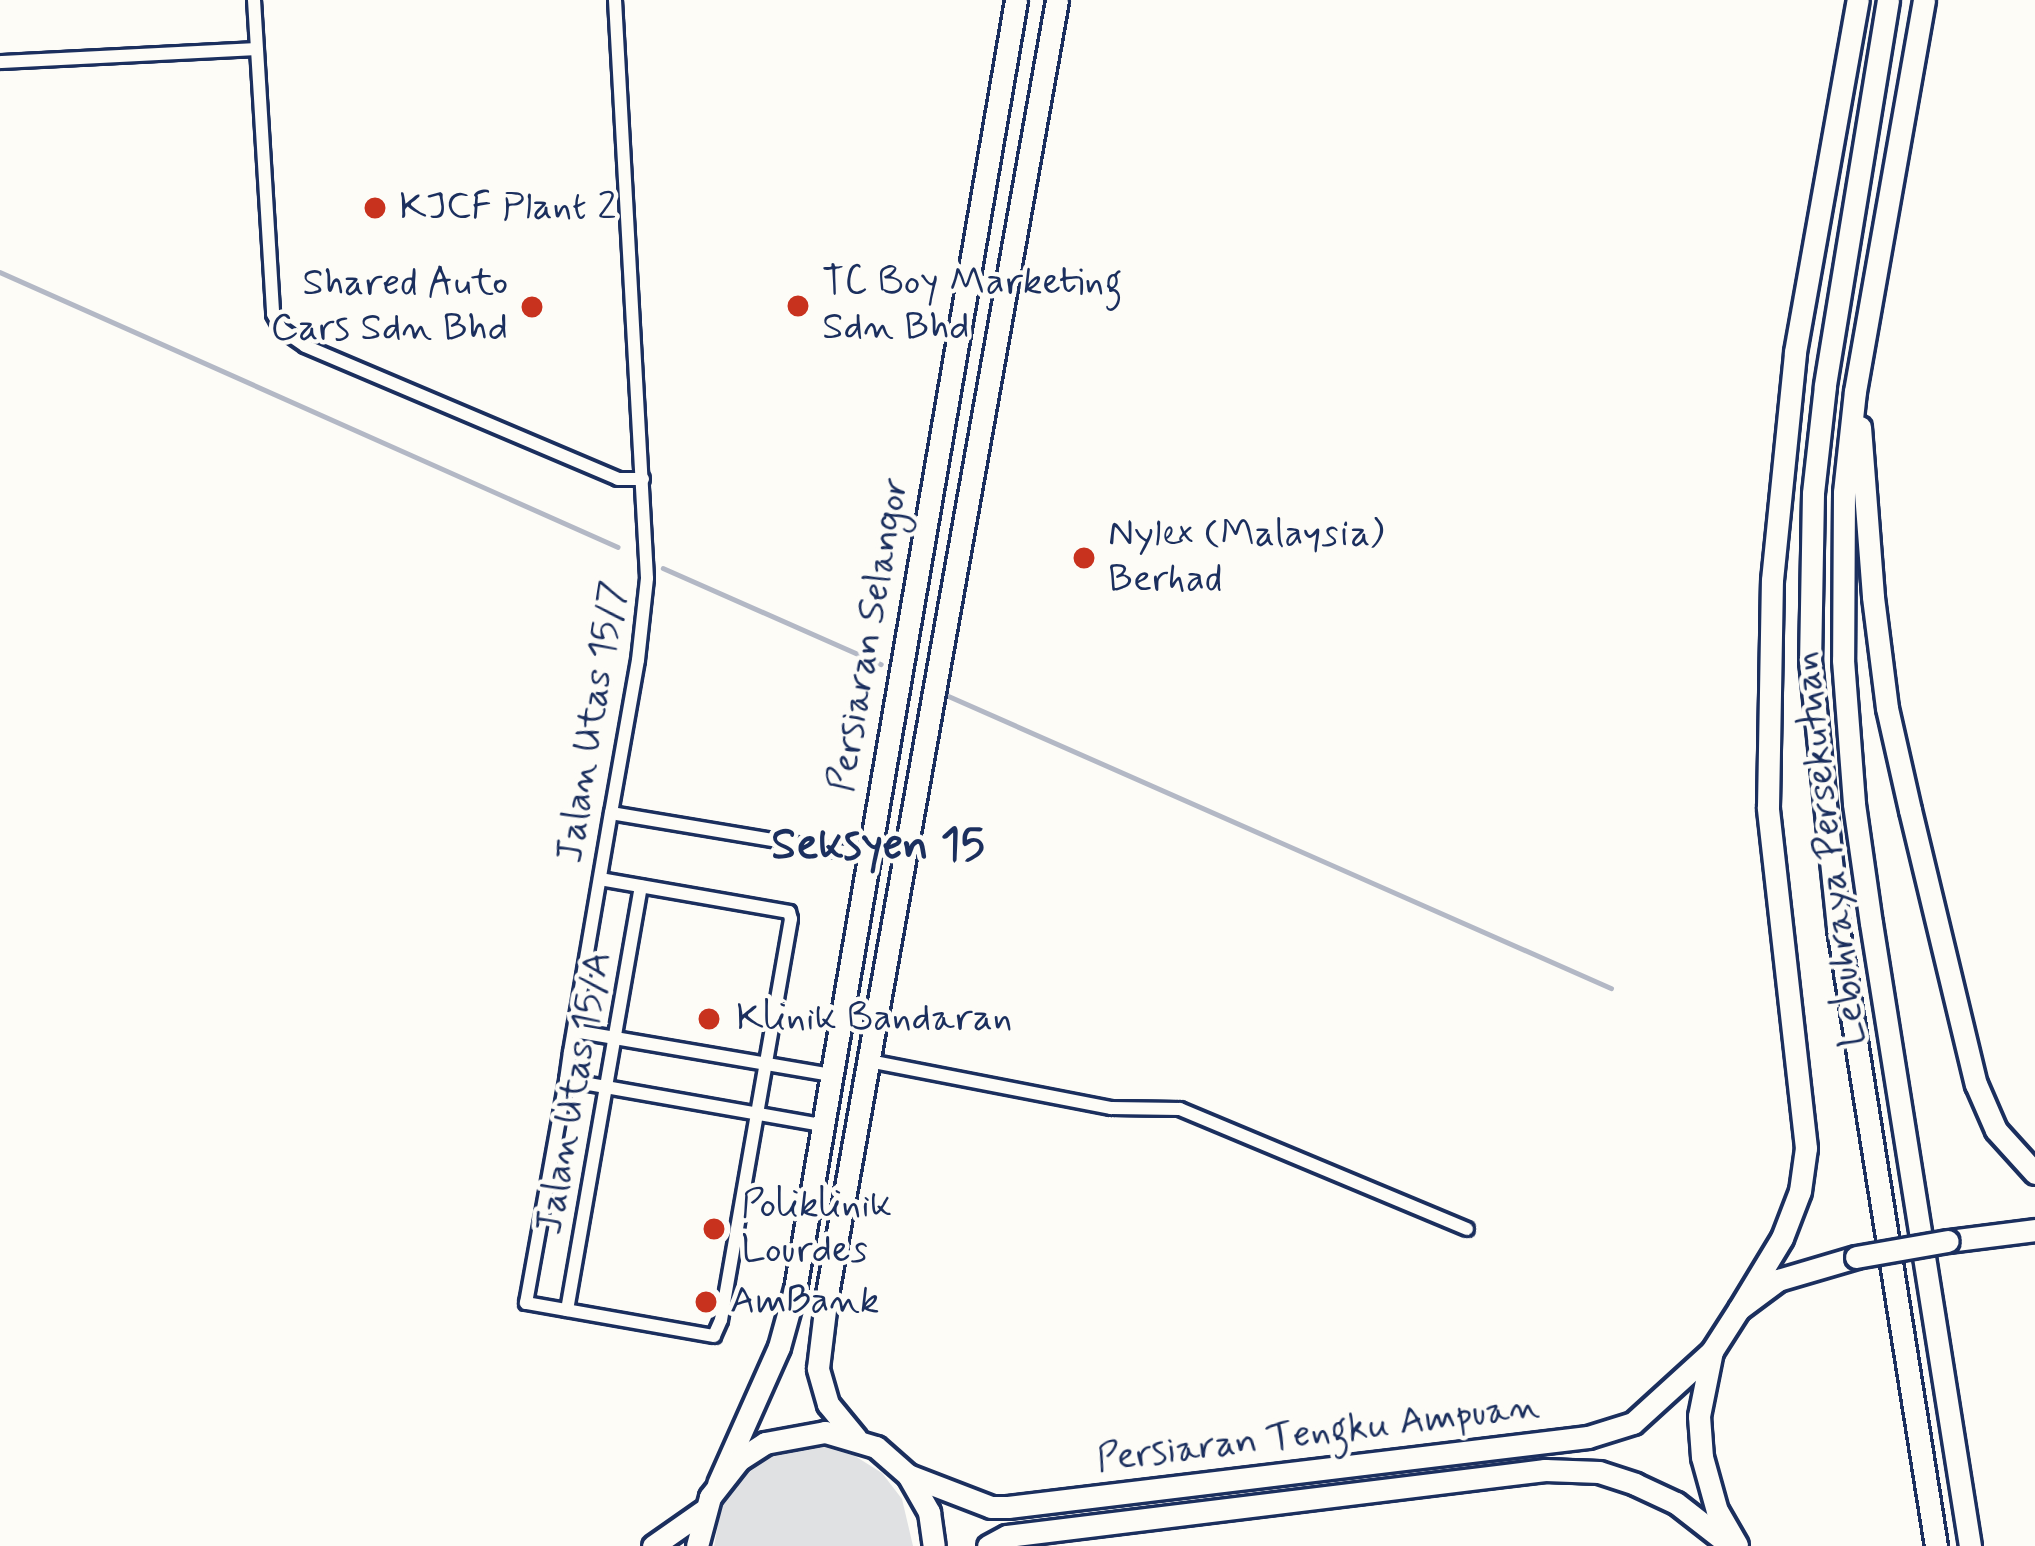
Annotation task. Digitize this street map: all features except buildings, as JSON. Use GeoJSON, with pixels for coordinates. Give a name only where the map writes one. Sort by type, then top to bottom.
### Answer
{"type":"FeatureCollection","features":[{"type":"Feature","properties":{"kind":"main road","name":"Persiaran Selangor"},"geometry":{"type":"LineString","coordinates":[[704,1511],[779,1347],[794,1289],[1016,0]]}},
{"type":"Feature","properties":{"kind":"main road","name":"Persiaran Selangor"},"geometry":{"type":"LineString","coordinates":[[856,1438],[828,1404],[818,1368],[1057,0]]}},
{"type":"Feature","properties":{"kind":"main road"},"geometry":{"type":"LineString","coordinates":[[1734,1546],[1717,1511],[1702,1457],[1699,1416],[1712,1351],[1781,1238],[1800,1191],[1806,1148],[1768,807],[1774,536],[1795,352],[1858,0]]}},
{"type":"Feature","properties":{"kind":"main road","name":"Lebuhraya Persekutuan"},"geometry":{"type":"LineString","coordinates":[[1888,0],[1843,260],[1813,493],[1810,661],[1822,811],[1936,1546]]}},
{"type":"Feature","properties":{"kind":"main road","name":"Lebuhraya Persekutuan"},"geometry":{"type":"LineString","coordinates":[[1924,0],[1856,391],[1841,580],[1854,805],[1970,1546]]}},
{"type":"Feature","properties":{"kind":"main road"},"geometry":{"type":"LineString","coordinates":[[1795,352],[1798,441],[1813,493]]}},
{"type":"Feature","properties":{"kind":"main road"},"geometry":{"type":"LineString","coordinates":[[1856,391],[1875,619],[1887,707],[1910,810],[1976,1084],[1996,1130],[2035,1173]]}},
{"type":"Feature","properties":{"kind":"main road"},"geometry":{"type":"LineString","coordinates":[[1739,1310],[1778,1280],[1856,1257],[2035,1230]]}},
{"type":"Feature","properties":{"kind":"main road","name":"Persiaran Tengku Ampuan"},"geometry":{"type":"LineString","coordinates":[[856,1438],[876,1447],[908,1475],[991,1507],[1007,1508],[1588,1437],[1633,1423],[1712,1351]]}},
{"type":"Feature","properties":{"kind":"main road"},"geometry":{"type":"LineString","coordinates":[[718,1484],[765,1443],[825,1432],[856,1438]]}},
{"type":"Feature","properties":{"kind":"main road","name":"Persiaran Tengku Ampuan"},"geometry":{"type":"LineString","coordinates":[[988,1546],[1007,1536],[1545,1470],[1598,1472],[1635,1484],[1676,1503],[1734,1546]]}},
{"type":"Feature","properties":{"kind":"main road"},"geometry":{"type":"LineString","coordinates":[[908,1475],[929,1512],[934,1546]]}},
{"type":"Feature","properties":{"kind":"main road"},"geometry":{"type":"LineString","coordinates":[[652,1546],[704,1511]]}},
{"type":"Feature","properties":{"kind":"main road"},"geometry":{"type":"LineString","coordinates":[[697,1546],[704,1511]]}},
{"type":"Feature","properties":{"kind":"street"},"geometry":{"type":"LineString","coordinates":[[254,0],[273,314],[281,329],[305,346],[618,479],[643,479]]}},
{"type":"Feature","properties":{"kind":"street","name":"Jalan Utas 15/7"},"geometry":{"type":"LineString","coordinates":[[567,1310],[526,1303],[647,578],[615,0]]}},
{"type":"Feature","properties":{"kind":"street"},"geometry":{"type":"LineString","coordinates":[[0,62],[256,49]]}},
{"type":"Feature","properties":{"kind":"street"},"geometry":{"type":"LineString","coordinates":[[610,813],[869,856]]}},
{"type":"Feature","properties":{"kind":"street"},"geometry":{"type":"LineString","coordinates":[[567,1310],[714,1336],[722,1320],[789,912],[600,879]]}},
{"type":"Feature","properties":{"kind":"street","name":"Jalan Utas 15/A"},"geometry":{"type":"LineString","coordinates":[[567,1310],[641,886]]}},
{"type":"Feature","properties":{"kind":"street"},"geometry":{"type":"LineString","coordinates":[[574,1030],[831,1075]]}},
{"type":"Feature","properties":{"kind":"street"},"geometry":{"type":"LineString","coordinates":[[868,1061],[1111,1108],[1180,1109],[1467,1228]]}},
{"type":"Feature","properties":{"kind":"street"},"geometry":{"type":"LineString","coordinates":[[566,1080],[823,1125]]}},
{"type":"Feature","properties":{"kind":"shaded area"},"geometry":{"type":"Polygon","coordinates":[[[824,1447],[855,1456],[882,1473],[902,1499],[913,1546],[714,1546],[721,1509],[738,1482],[762,1461],[792,1449],[824,1447]]]}},
{"type":"Feature","properties":{"kind":"waterway"},"geometry":{"type":"LineString","coordinates":[[0,272],[618,547]]}},
{"type":"Feature","properties":{"kind":"waterway"},"geometry":{"type":"LineString","coordinates":[[663,568],[881,664]]}},
{"type":"Feature","properties":{"kind":"waterway"},"geometry":{"type":"LineString","coordinates":[[944,694],[1611,988]]}},
{"type":"Feature","properties":{"kind":"place","name":"KJCF Plant 2"},"geometry":{"type":"Point","coordinates":[375,208]}},
{"type":"Feature","properties":{"kind":"place","name":"TC Boy Marketing Sdn Bhd"},"geometry":{"type":"Point","coordinates":[798,306]}},
{"type":"Feature","properties":{"kind":"place","name":"Shared Auto Cars Sdn Bhd"},"geometry":{"type":"Point","coordinates":[532,307]}},
{"type":"Feature","properties":{"kind":"place","name":"Nylex (Malaysia) Berhad"},"geometry":{"type":"Point","coordinates":[1084,558]}},
{"type":"Feature","properties":{"kind":"place","name":"Klinik Bandaran"},"geometry":{"type":"Point","coordinates":[709,1019]}},
{"type":"Feature","properties":{"kind":"place","name":"Poliklinik Lourdes"},"geometry":{"type":"Point","coordinates":[714,1229]}},
{"type":"Feature","properties":{"kind":"place","name":"AmBank"},"geometry":{"type":"Point","coordinates":[706,1302]}},
{"type":"Feature","properties":{"kind":"district","name":"Seksyen 15"},"geometry":{"type":"Point","coordinates":[878,846]}}]}
